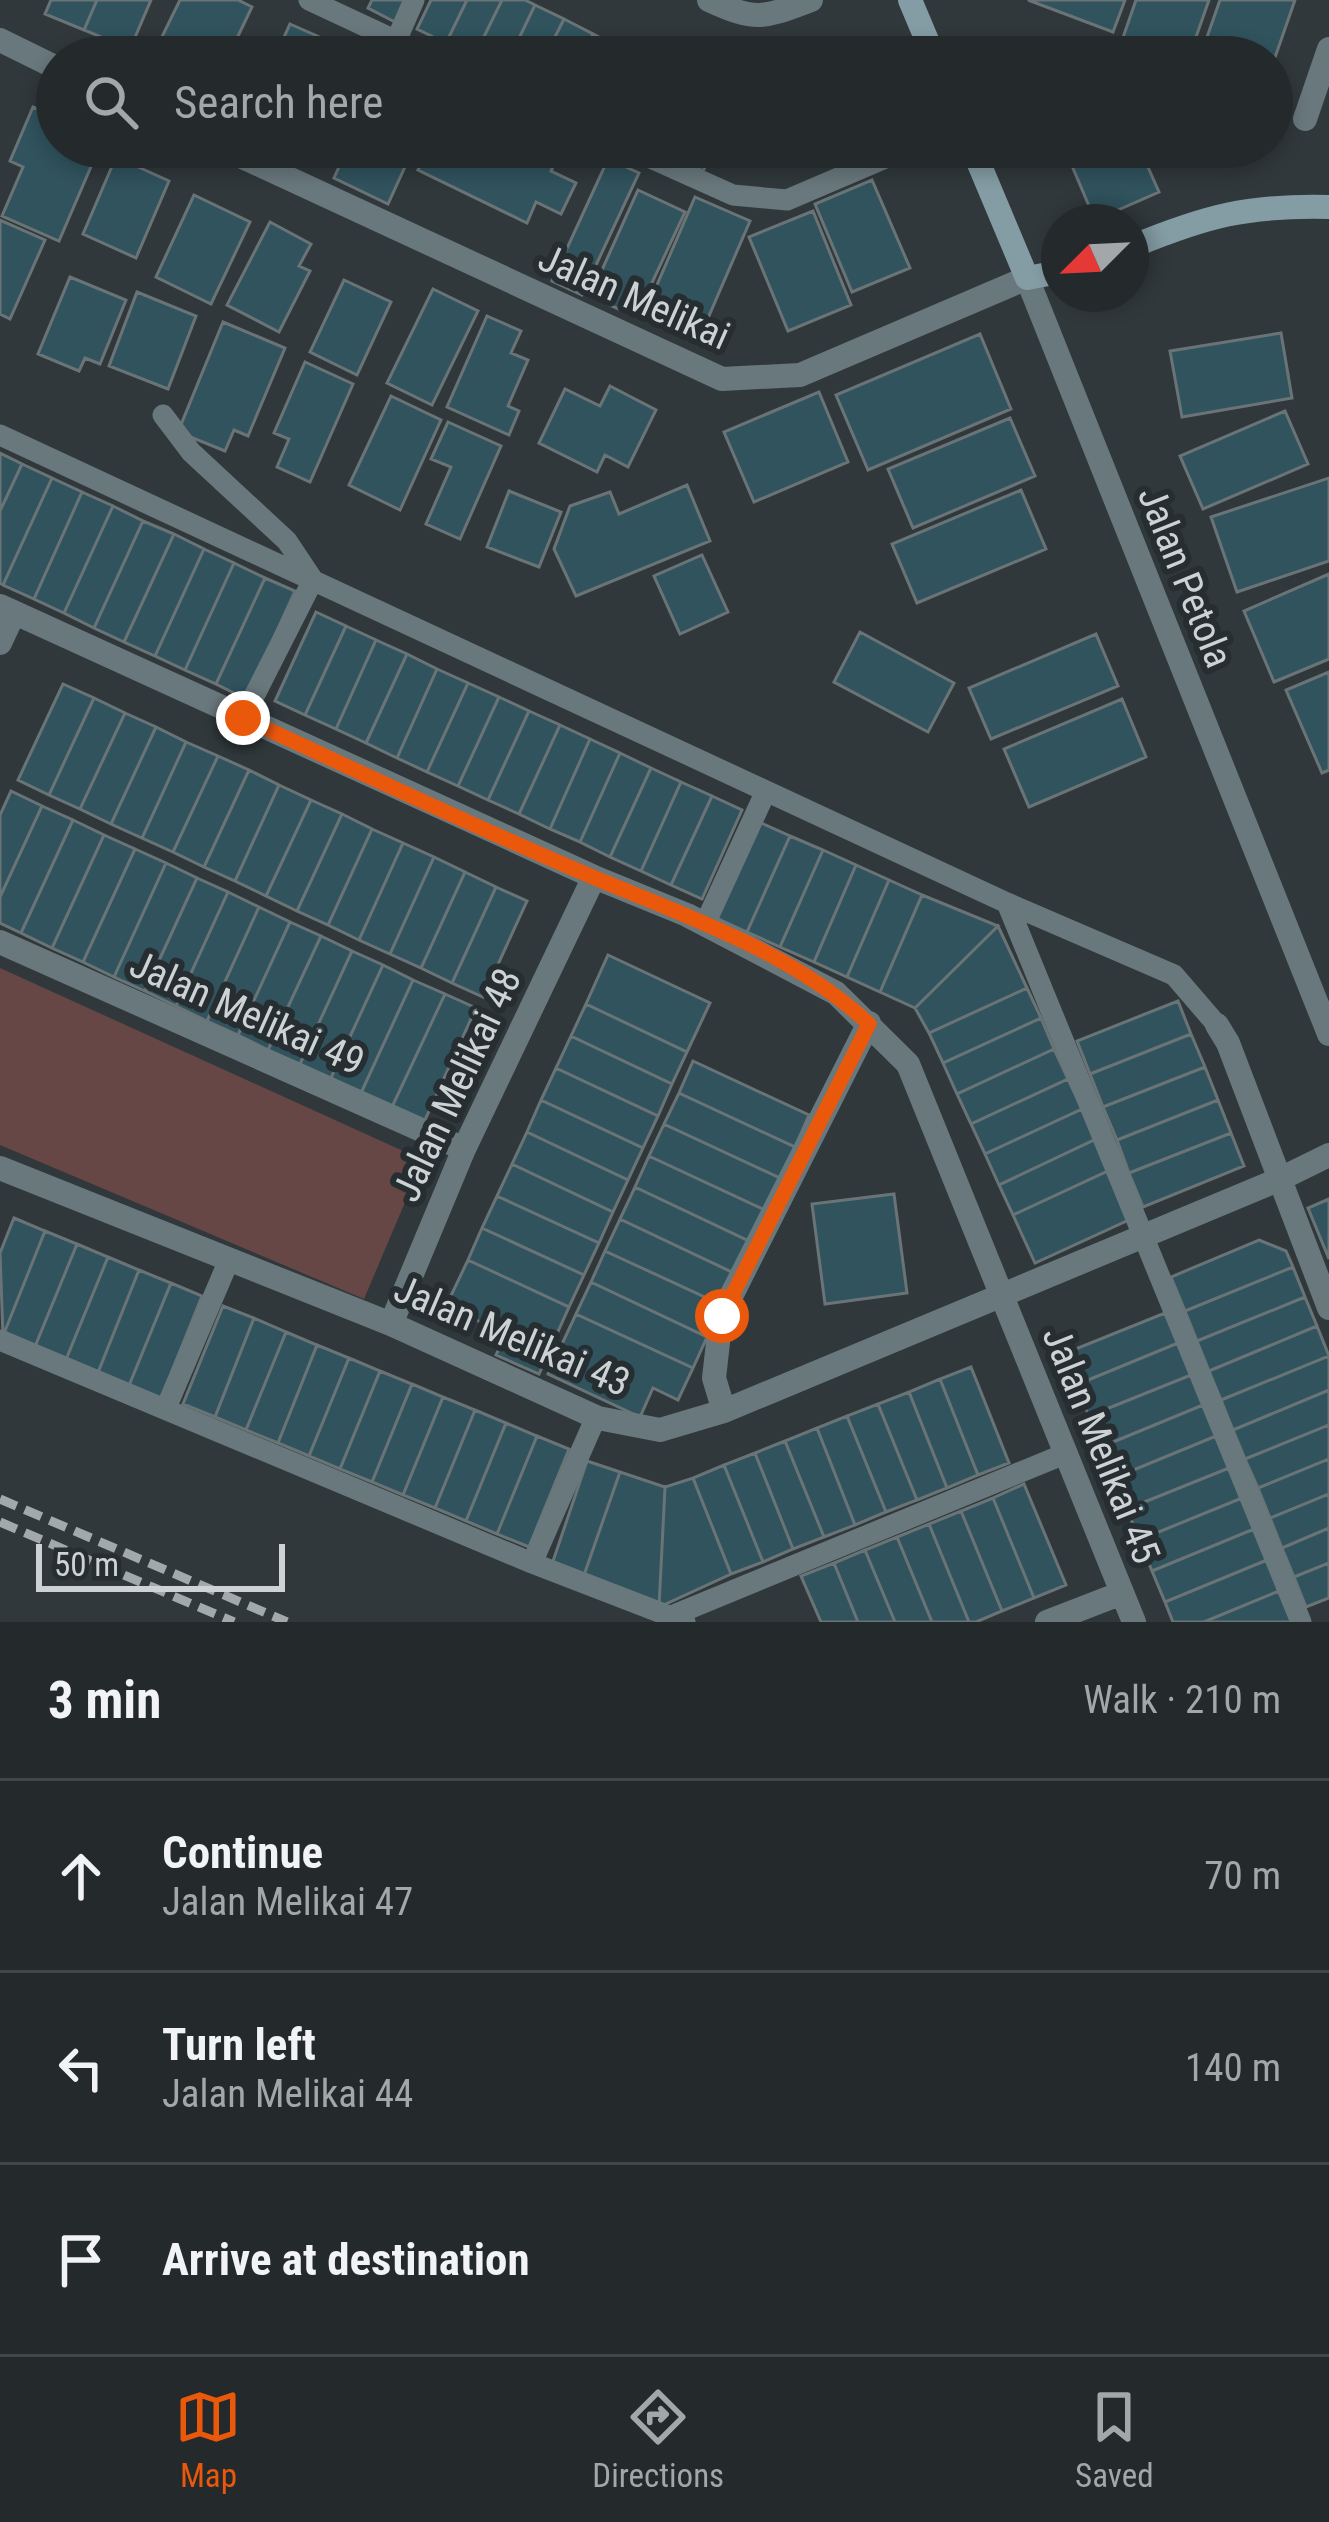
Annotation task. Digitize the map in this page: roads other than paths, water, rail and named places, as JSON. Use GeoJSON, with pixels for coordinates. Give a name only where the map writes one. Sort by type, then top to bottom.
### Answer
{"type":"FeatureCollection","features":[{"type":"Feature","properties":{"kind":"street"},"geometry":{"type":"LineString","coordinates":[[709,0],[764,18],[811,0]]}},
{"type":"Feature","properties":{"kind":"street"},"geometry":{"type":"LineString","coordinates":[[910,0],[925,36]]}},
{"type":"Feature","properties":{"kind":"street"},"geometry":{"type":"LineString","coordinates":[[0,40],[36,58]]}},
{"type":"Feature","properties":{"kind":"street"},"geometry":{"type":"LineString","coordinates":[[1305,119],[1329,49]]}},
{"type":"Feature","properties":{"kind":"street","name":"Jalan Melikai"},"geometry":{"type":"LineString","coordinates":[[266,168],[722,379],[800,375],[1027,278]]}},
{"type":"Feature","properties":{"kind":"street","name":"Jalan Petola"},"geometry":{"type":"LineString","coordinates":[[981,168],[1329,1034]]}},
{"type":"Feature","properties":{"kind":"street"},"geometry":{"type":"LineString","coordinates":[[1149,240],[1194,221],[1268,205],[1329,207]]}},
{"type":"Feature","properties":{"kind":"street"},"geometry":{"type":"LineString","coordinates":[[1027,278],[1041,275]]}},
{"type":"Feature","properties":{"kind":"street"},"geometry":{"type":"LineString","coordinates":[[0,643],[7,610]]}},
{"type":"Feature","properties":{"kind":"street","name":"Jalan Melikai 45"},"geometry":{"type":"LineString","coordinates":[[7,610],[705,924],[836,993],[908,1064],[1134,1622]]}},
{"type":"Feature","properties":{"kind":"street","name":"Jalan Melikai 48"},"geometry":{"type":"LineString","coordinates":[[391,1324],[464,1149],[594,878]]}},
{"type":"Feature","properties":{"kind":"street","name":"Jalan Melikai 49"},"geometry":{"type":"LineString","coordinates":[[0,942],[464,1149]]}},
{"type":"Feature","properties":{"kind":"street"},"geometry":{"type":"LineString","coordinates":[[724,1412],[714,1378],[722,1316],[869,1024]]}},
{"type":"Feature","properties":{"kind":"street"},"geometry":{"type":"LineString","coordinates":[[1216,1025],[1228,1043],[1329,1308]]}},
{"type":"Feature","properties":{"kind":"street","name":"Jalan Melikai 43"},"geometry":{"type":"LineString","coordinates":[[0,1168],[391,1324],[596,1417],[660,1430],[724,1412],[1329,1155]]}},
{"type":"Feature","properties":{"kind":"street"},"geometry":{"type":"LineString","coordinates":[[1047,1622],[1122,1593]]}},
{"type":"Feature","properties":{"kind":"lane"},"geometry":{"type":"LineString","coordinates":[[309,0],[387,36]]}},
{"type":"Feature","properties":{"kind":"lane"},"geometry":{"type":"LineString","coordinates":[[398,36],[414,0]]}},
{"type":"Feature","properties":{"kind":"lane"},"geometry":{"type":"LineString","coordinates":[[673,168],[733,195],[787,200],[862,168]]}},
{"type":"Feature","properties":{"kind":"lane"},"geometry":{"type":"LineString","coordinates":[[163,416],[191,452],[287,541],[313,580]]}},
{"type":"Feature","properties":{"kind":"lane"},"geometry":{"type":"LineString","coordinates":[[0,435],[1007,903],[1174,975],[1216,1025]]}},
{"type":"Feature","properties":{"kind":"lane"},"geometry":{"type":"LineString","coordinates":[[243,718],[313,580]]}},
{"type":"Feature","properties":{"kind":"lane"},"geometry":{"type":"LineString","coordinates":[[705,924],[766,791]]}},
{"type":"Feature","properties":{"kind":"lane"},"geometry":{"type":"LineString","coordinates":[[1007,903],[1301,1622]]}},
{"type":"Feature","properties":{"kind":"lane"},"geometry":{"type":"LineString","coordinates":[[166,1408],[230,1260]]}},
{"type":"Feature","properties":{"kind":"lane"},"geometry":{"type":"LineString","coordinates":[[0,1340],[677,1619],[1067,1453]]}},
{"type":"Feature","properties":{"kind":"lane"},"geometry":{"type":"LineString","coordinates":[[532,1563],[596,1417]]}},
{"type":"Feature","properties":{"kind":"railway"},"geometry":{"type":"LineString","coordinates":[[0,1499],[287,1622]]}},
{"type":"Feature","properties":{"kind":"railway"},"geometry":{"type":"LineString","coordinates":[[0,1522],[234,1622]]}}]}
